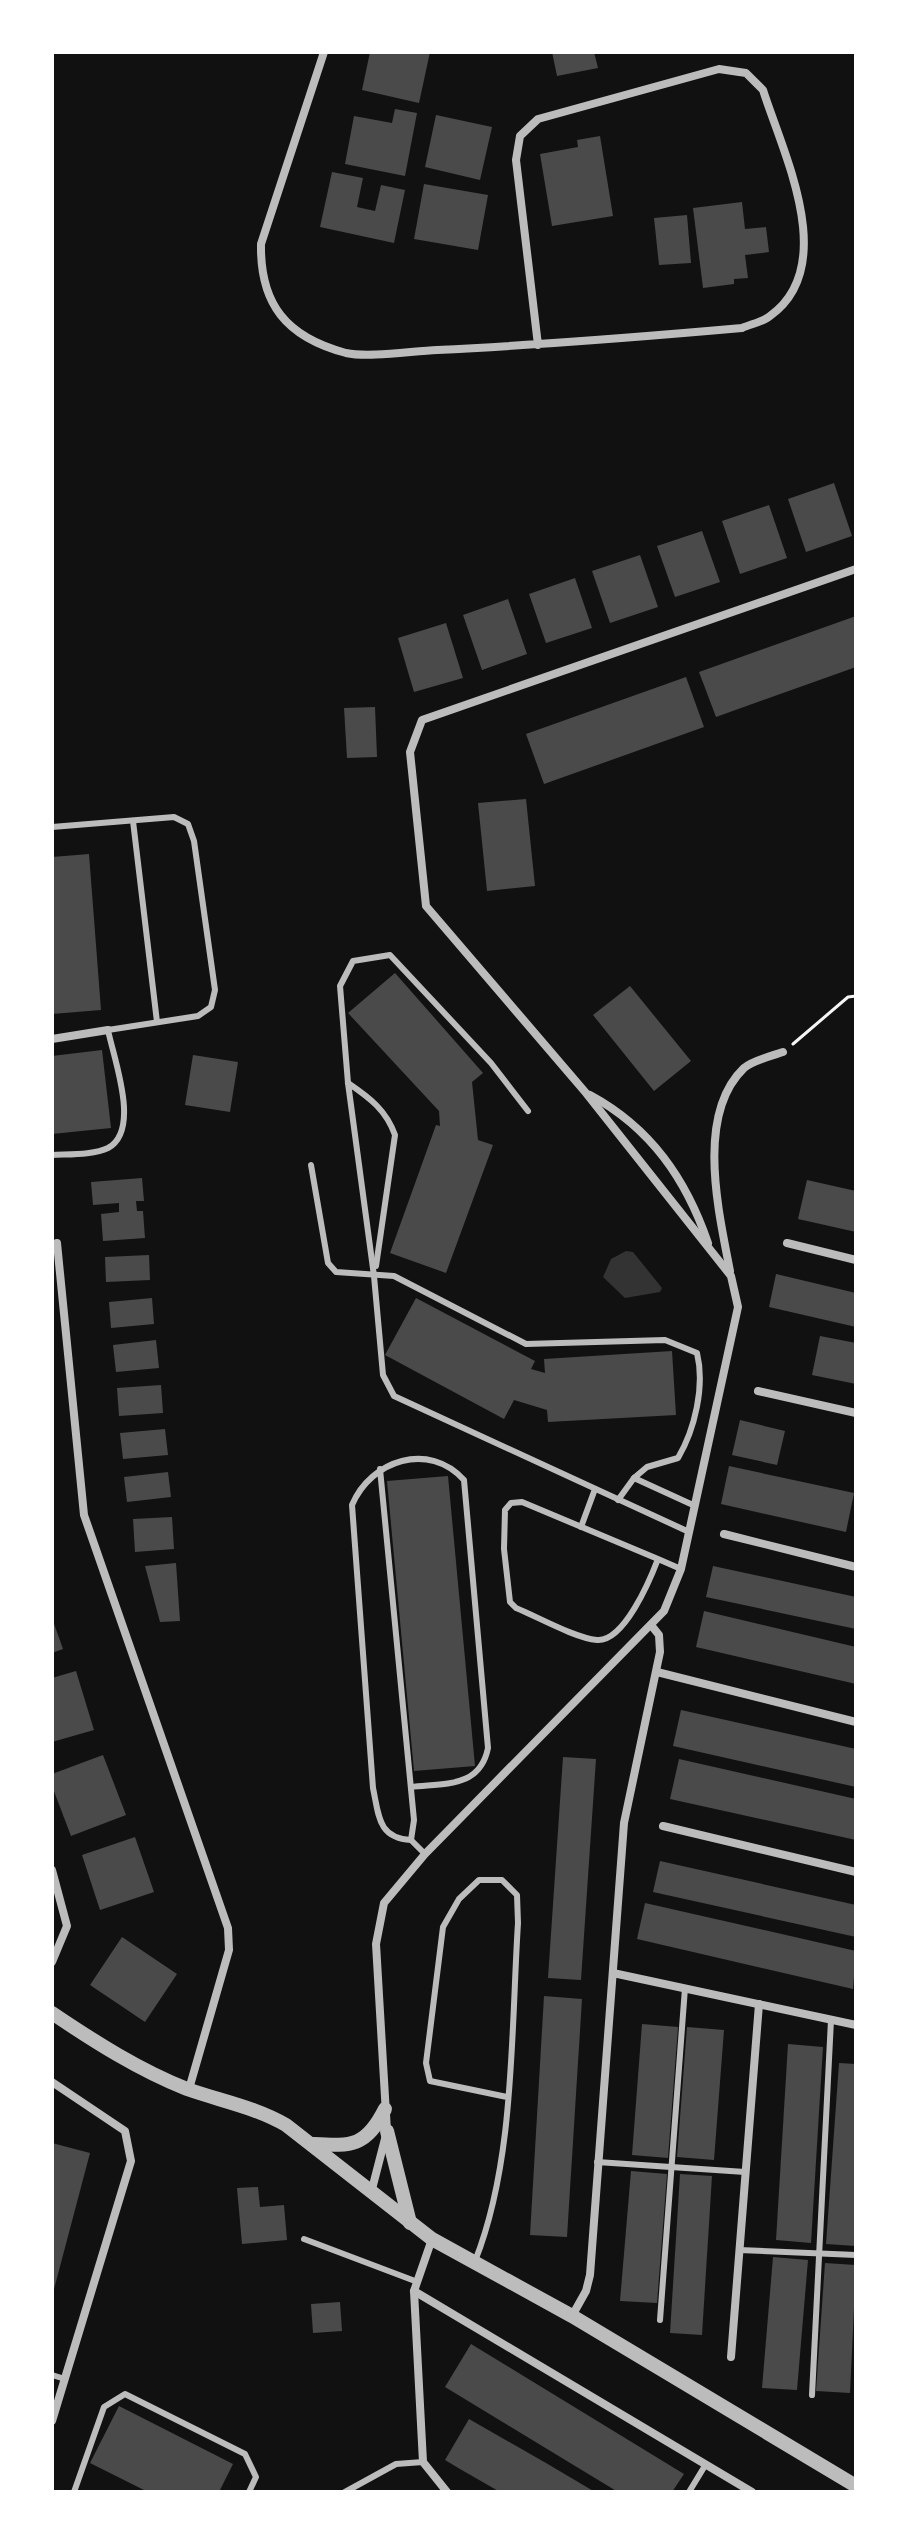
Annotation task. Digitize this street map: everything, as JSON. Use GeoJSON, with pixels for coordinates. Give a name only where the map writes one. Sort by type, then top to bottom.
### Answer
{"type":"FeatureCollection","features":[{"type":"Feature","properties":{"kind":"street"},"geometry":{"type":"LineString","coordinates":[[324,52],[261,244],[261,276],[272,307],[307,337],[348,353],[538,345],[742,328],[770,317],[791,294],[804,261],[806,224],[763,90],[746,73],[719,69],[538,119],[520,136],[516,160],[538,345]]}},
{"type":"Feature","properties":{"kind":"street"},"geometry":{"type":"LineString","coordinates":[[731,1276],[586,1093],[426,906],[410,752],[422,720],[856,569]]}},
{"type":"Feature","properties":{"kind":"street"},"geometry":{"type":"LineString","coordinates":[[52,1039],[108,1030]]}},
{"type":"Feature","properties":{"kind":"street"},"geometry":{"type":"LineString","coordinates":[[411,2225],[387,2131],[385,2109],[376,1944],[384,1903],[425,1854],[651,1625],[668,1603],[681,1569],[738,1307],[713,1160],[718,1122],[731,1084],[746,1066],[783,1052]]}},
{"type":"Feature","properties":{"kind":"street"},"geometry":{"type":"LineString","coordinates":[[586,1093],[614,1108],[666,1157],[694,1201],[711,1251]]}},
{"type":"Feature","properties":{"kind":"street"},"geometry":{"type":"LineString","coordinates":[[57,1243],[84,1515],[228,1928],[229,1950],[189,2089]]}},
{"type":"Feature","properties":{"kind":"street"},"geometry":{"type":"LineString","coordinates":[[787,1243],[856,1260]]}},
{"type":"Feature","properties":{"kind":"street"},"geometry":{"type":"LineString","coordinates":[[758,1391],[856,1413]]}},
{"type":"Feature","properties":{"kind":"street"},"geometry":{"type":"LineString","coordinates":[[724,1534],[856,1567]]}},
{"type":"Feature","properties":{"kind":"street"},"geometry":{"type":"LineString","coordinates":[[572,2316],[586,2291],[590,2275],[624,1823],[657,1672],[659,1635],[651,1625]]}},
{"type":"Feature","properties":{"kind":"street"},"geometry":{"type":"LineString","coordinates":[[657,1672],[856,1722]]}},
{"type":"Feature","properties":{"kind":"street"},"geometry":{"type":"LineString","coordinates":[[663,1826],[856,1872]]}},
{"type":"Feature","properties":{"kind":"street"},"geometry":{"type":"LineString","coordinates":[[52,1870],[67,1926],[52,1962]]}},
{"type":"Feature","properties":{"kind":"street"},"geometry":{"type":"LineString","coordinates":[[613,1973],[856,2025]]}},
{"type":"Feature","properties":{"kind":"street"},"geometry":{"type":"LineString","coordinates":[[731,2357],[759,2004]]}},
{"type":"Feature","properties":{"kind":"street"},"geometry":{"type":"LineString","coordinates":[[52,2013],[142,2069],[189,2089],[262,2111],[313,2144],[432,2239],[572,2316],[856,2486]]}},
{"type":"Feature","properties":{"kind":"street"},"geometry":{"type":"LineString","coordinates":[[52,2082],[125,2131],[131,2146],[131,2161],[52,2421]]}},
{"type":"Feature","properties":{"kind":"street"},"geometry":{"type":"LineString","coordinates":[[313,2144],[345,2146],[363,2140],[376,2127],[385,2109]]}},
{"type":"Feature","properties":{"kind":"street"},"geometry":{"type":"LineString","coordinates":[[371,2193],[387,2131]]}},
{"type":"Feature","properties":{"kind":"street"},"geometry":{"type":"LineString","coordinates":[[432,2239],[414,2286],[423,2462],[447,2492]]}},
{"type":"Feature","properties":{"kind":"street"},"geometry":{"type":"LineString","coordinates":[[414,2286],[752,2492]]}},
{"type":"Feature","properties":{"kind":"lane"},"geometry":{"type":"LineString","coordinates":[[52,827],[174,817],[188,824],[194,841],[215,990],[211,1007],[198,1016],[108,1030],[126,1117],[121,1138],[106,1149],[52,1155]]}},
{"type":"Feature","properties":{"kind":"lane"},"geometry":{"type":"LineString","coordinates":[[133,821],[157,1022]]}},
{"type":"Feature","properties":{"kind":"lane"},"geometry":{"type":"LineString","coordinates":[[528,1111],[491,1063],[390,955],[353,961],[340,986],[348,1083],[374,1276],[383,1375],[394,1396],[687,1531]]}},
{"type":"Feature","properties":{"kind":"lane"},"geometry":{"type":"LineString","coordinates":[[348,1083],[372,1099],[389,1118],[395,1135],[374,1276]]}},
{"type":"Feature","properties":{"kind":"lane"},"geometry":{"type":"LineString","coordinates":[[311,1165],[328,1263],[336,1272],[394,1276],[526,1344],[665,1340],[697,1353],[701,1372],[685,1447],[678,1458],[647,1467],[634,1478],[618,1500]]}},
{"type":"Feature","properties":{"kind":"lane"},"geometry":{"type":"LineString","coordinates":[[411,1787],[473,1777],[485,1766],[488,1748],[464,1480],[452,1467],[430,1460],[400,1462],[380,1469],[360,1485],[352,1505],[373,1788],[381,1828],[395,1839],[411,1840],[425,1854]]}},
{"type":"Feature","properties":{"kind":"lane"},"geometry":{"type":"LineString","coordinates":[[380,1469],[411,1787],[411,1840]]}},
{"type":"Feature","properties":{"kind":"lane"},"geometry":{"type":"LineString","coordinates":[[634,1478],[693,1505]]}},
{"type":"Feature","properties":{"kind":"lane"},"geometry":{"type":"LineString","coordinates":[[581,1527],[595,1489]]}},
{"type":"Feature","properties":{"kind":"lane"},"geometry":{"type":"LineString","coordinates":[[658,1559],[638,1607],[601,1640],[516,1608],[507,1594],[505,1510],[511,1503],[522,1502],[658,1559],[681,1569]]}},
{"type":"Feature","properties":{"kind":"lane"},"geometry":{"type":"LineString","coordinates":[[475,2263],[488,2230],[499,2177],[507,2097],[517,1895],[502,1880],[479,1880],[459,1899],[443,1927],[426,2063],[430,2081],[507,2097]]}},
{"type":"Feature","properties":{"kind":"lane"},"geometry":{"type":"LineString","coordinates":[[660,2320],[685,1988]]}},
{"type":"Feature","properties":{"kind":"lane"},"geometry":{"type":"LineString","coordinates":[[812,2395],[831,2020]]}},
{"type":"Feature","properties":{"kind":"lane"},"geometry":{"type":"LineString","coordinates":[[597,2162],[745,2172]]}},
{"type":"Feature","properties":{"kind":"lane"},"geometry":{"type":"LineString","coordinates":[[304,2239],[414,2286]]}},
{"type":"Feature","properties":{"kind":"lane"},"geometry":{"type":"LineString","coordinates":[[739,2250],[856,2255]]}},
{"type":"Feature","properties":{"kind":"lane"},"geometry":{"type":"LineString","coordinates":[[52,2375],[65,2379]]}},
{"type":"Feature","properties":{"kind":"lane"},"geometry":{"type":"LineString","coordinates":[[74,2492],[104,2407],[125,2394],[245,2454],[256,2477],[249,2492]]}},
{"type":"Feature","properties":{"kind":"lane"},"geometry":{"type":"LineString","coordinates":[[345,2492],[396,2464],[423,2462]]}},
{"type":"Feature","properties":{"kind":"lane"},"geometry":{"type":"LineString","coordinates":[[689,2492],[706,2464]]}},
{"type":"Feature","properties":{"kind":"path"},"geometry":{"type":"LineString","coordinates":[[783,1052],[848,997],[856,996]]}},
{"type":"Feature","properties":{"kind":"shaded area"},"geometry":{"type":"Polygon","coordinates":[[[626,1251],[633,1252],[662,1288],[660,1292],[625,1298],[603,1277],[611,1259],[626,1251]]]}},
{"type":"Feature","properties":{"kind":"building"},"geometry":{"type":"Polygon","coordinates":[[[370,52],[430,52],[419,103],[362,90],[370,52]]]}},
{"type":"Feature","properties":{"kind":"building"},"geometry":{"type":"Polygon","coordinates":[[[552,52],[594,52],[598,68],[557,76],[552,52]]]}},
{"type":"Feature","properties":{"kind":"building"},"geometry":{"type":"Polygon","coordinates":[[[395,109],[417,113],[405,176],[345,164],[354,116],[392,123],[395,109]]]}},
{"type":"Feature","properties":{"kind":"building"},"geometry":{"type":"Polygon","coordinates":[[[436,115],[492,127],[480,180],[425,167],[436,115]]]}},
{"type":"Feature","properties":{"kind":"building"},"geometry":{"type":"Polygon","coordinates":[[[600,136],[613,216],[552,226],[540,154],[578,147],[577,140],[600,136]]]}},
{"type":"Feature","properties":{"kind":"building"},"geometry":{"type":"Polygon","coordinates":[[[332,172],[363,178],[357,207],[375,211],[381,185],[405,190],[394,243],[320,227],[332,172]]]}},
{"type":"Feature","properties":{"kind":"building"},"geometry":{"type":"Polygon","coordinates":[[[424,184],[488,195],[478,250],[414,239],[424,184]]]}},
{"type":"Feature","properties":{"kind":"building"},"geometry":{"type":"Polygon","coordinates":[[[742,202],[745,229],[766,227],[769,252],[745,255],[748,278],[734,279],[734,284],[703,288],[693,208],[742,202]]]}},
{"type":"Feature","properties":{"kind":"building"},"geometry":{"type":"Polygon","coordinates":[[[687,215],[691,263],[659,265],[654,218],[687,215]]]}},
{"type":"Feature","properties":{"kind":"building"},"geometry":{"type":"Polygon","coordinates":[[[834,483],[852,536],[806,552],[788,499],[834,483]]]}},
{"type":"Feature","properties":{"kind":"building"},"geometry":{"type":"Polygon","coordinates":[[[769,505],[787,558],[740,574],[722,521],[769,505]]]}},
{"type":"Feature","properties":{"kind":"building"},"geometry":{"type":"Polygon","coordinates":[[[702,531],[720,582],[675,597],[657,546],[702,531]]]}},
{"type":"Feature","properties":{"kind":"building"},"geometry":{"type":"Polygon","coordinates":[[[640,555],[658,607],[610,623],[592,571],[640,555]]]}},
{"type":"Feature","properties":{"kind":"building"},"geometry":{"type":"Polygon","coordinates":[[[575,578],[592,628],[546,643],[529,594],[575,578]]]}},
{"type":"Feature","properties":{"kind":"building"},"geometry":{"type":"Polygon","coordinates":[[[508,599],[527,654],[482,670],[463,615],[508,599]]]}},
{"type":"Feature","properties":{"kind":"building"},"geometry":{"type":"Polygon","coordinates":[[[856,616],[856,667],[716,717],[699,672],[856,616]]]}},
{"type":"Feature","properties":{"kind":"building"},"geometry":{"type":"Polygon","coordinates":[[[446,623],[463,678],[414,692],[398,638],[446,623]]]}},
{"type":"Feature","properties":{"kind":"building"},"geometry":{"type":"Polygon","coordinates":[[[686,677],[704,727],[544,784],[526,734],[686,677]]]}},
{"type":"Feature","properties":{"kind":"building"},"geometry":{"type":"Polygon","coordinates":[[[375,707],[377,757],[347,758],[344,708],[375,707]]]}},
{"type":"Feature","properties":{"kind":"building"},"geometry":{"type":"Polygon","coordinates":[[[526,799],[535,886],[487,891],[478,803],[526,799]]]}},
{"type":"Feature","properties":{"kind":"building"},"geometry":{"type":"Polygon","coordinates":[[[89,854],[101,1010],[52,1014],[52,857],[89,854]]]}},
{"type":"Feature","properties":{"kind":"building"},"geometry":{"type":"Polygon","coordinates":[[[395,973],[483,1073],[472,1082],[478,1140],[493,1145],[446,1273],[390,1253],[436,1125],[440,1126],[439,1111],[348,1013],[395,973]]]}},
{"type":"Feature","properties":{"kind":"building"},"geometry":{"type":"Polygon","coordinates":[[[630,986],[691,1061],[654,1091],[593,1015],[630,986]]]}},
{"type":"Feature","properties":{"kind":"building"},"geometry":{"type":"Polygon","coordinates":[[[102,1050],[111,1128],[52,1134],[52,1056],[102,1050]]]}},
{"type":"Feature","properties":{"kind":"building"},"geometry":{"type":"Polygon","coordinates":[[[193,1055],[238,1062],[230,1112],[185,1105],[193,1055]]]}},
{"type":"Feature","properties":{"kind":"building"},"geometry":{"type":"Polygon","coordinates":[[[142,1178],[144,1201],[136,1201],[137,1211],[143,1211],[145,1238],[103,1241],[101,1214],[119,1212],[119,1203],[93,1205],[91,1182],[142,1178]]]}},
{"type":"Feature","properties":{"kind":"building"},"geometry":{"type":"Polygon","coordinates":[[[807,1180],[856,1191],[856,1232],[798,1219],[807,1180]]]}},
{"type":"Feature","properties":{"kind":"building"},"geometry":{"type":"Polygon","coordinates":[[[149,1255],[150,1280],[106,1282],[105,1257],[149,1255]]]}},
{"type":"Feature","properties":{"kind":"building"},"geometry":{"type":"Polygon","coordinates":[[[776,1274],[856,1293],[856,1327],[769,1307],[776,1274]]]}},
{"type":"Feature","properties":{"kind":"building"},"geometry":{"type":"Polygon","coordinates":[[[152,1298],[154,1324],[111,1328],[109,1302],[152,1298]]]}},
{"type":"Feature","properties":{"kind":"building"},"geometry":{"type":"Polygon","coordinates":[[[416,1298],[535,1361],[531,1369],[545,1373],[544,1359],[672,1351],[676,1415],[548,1422],[547,1410],[514,1400],[504,1419],[385,1355],[416,1298]]]}},
{"type":"Feature","properties":{"kind":"building"},"geometry":{"type":"Polygon","coordinates":[[[820,1336],[856,1343],[856,1384],[812,1375],[820,1336]]]}},
{"type":"Feature","properties":{"kind":"building"},"geometry":{"type":"Polygon","coordinates":[[[156,1340],[159,1368],[116,1372],[113,1345],[156,1340]]]}},
{"type":"Feature","properties":{"kind":"building"},"geometry":{"type":"Polygon","coordinates":[[[161,1385],[163,1413],[119,1416],[117,1388],[161,1385]]]}},
{"type":"Feature","properties":{"kind":"building"},"geometry":{"type":"Polygon","coordinates":[[[740,1420],[785,1431],[777,1465],[732,1455],[740,1420]]]}},
{"type":"Feature","properties":{"kind":"building"},"geometry":{"type":"Polygon","coordinates":[[[165,1429],[168,1455],[123,1459],[120,1433],[165,1429]]]}},
{"type":"Feature","properties":{"kind":"building"},"geometry":{"type":"Polygon","coordinates":[[[729,1466],[854,1493],[846,1532],[721,1504],[729,1466]]]}},
{"type":"Feature","properties":{"kind":"building"},"geometry":{"type":"Polygon","coordinates":[[[168,1472],[171,1497],[127,1502],[124,1477],[168,1472]]]}},
{"type":"Feature","properties":{"kind":"building"},"geometry":{"type":"Polygon","coordinates":[[[448,1476],[475,1766],[414,1771],[387,1481],[448,1476]]]}},
{"type":"Feature","properties":{"kind":"building"},"geometry":{"type":"Polygon","coordinates":[[[172,1517],[174,1549],[135,1552],[133,1519],[172,1517]]]}},
{"type":"Feature","properties":{"kind":"building"},"geometry":{"type":"Polygon","coordinates":[[[176,1563],[180,1621],[160,1622],[145,1566],[176,1563]]]}},
{"type":"Feature","properties":{"kind":"building"},"geometry":{"type":"Polygon","coordinates":[[[713,1566],[856,1597],[856,1629],[706,1597],[713,1566]]]}},
{"type":"Feature","properties":{"kind":"building"},"geometry":{"type":"Polygon","coordinates":[[[704,1611],[856,1647],[856,1684],[696,1647],[704,1611]]]}},
{"type":"Feature","properties":{"kind":"building"},"geometry":{"type":"Polygon","coordinates":[[[52,1618],[63,1649],[52,1653],[52,1618]]]}},
{"type":"Feature","properties":{"kind":"building"},"geometry":{"type":"Polygon","coordinates":[[[76,1671],[94,1730],[52,1742],[52,1678],[76,1671]]]}},
{"type":"Feature","properties":{"kind":"building"},"geometry":{"type":"Polygon","coordinates":[[[681,1710],[856,1749],[856,1787],[673,1746],[681,1710]]]}},
{"type":"Feature","properties":{"kind":"building"},"geometry":{"type":"Polygon","coordinates":[[[103,1755],[126,1815],[71,1836],[52,1786],[52,1774],[103,1755]]]}},
{"type":"Feature","properties":{"kind":"building"},"geometry":{"type":"Polygon","coordinates":[[[563,1757],[596,1759],[581,1980],[548,1978],[563,1757]]]}},
{"type":"Feature","properties":{"kind":"building"},"geometry":{"type":"Polygon","coordinates":[[[679,1759],[856,1799],[856,1840],[670,1799],[679,1759]]]}},
{"type":"Feature","properties":{"kind":"building"},"geometry":{"type":"Polygon","coordinates":[[[135,1837],[154,1892],[100,1910],[82,1855],[135,1837]]]}},
{"type":"Feature","properties":{"kind":"building"},"geometry":{"type":"Polygon","coordinates":[[[660,1861],[856,1905],[856,1937],[653,1892],[660,1861]]]}},
{"type":"Feature","properties":{"kind":"building"},"geometry":{"type":"Polygon","coordinates":[[[645,1903],[856,1951],[853,1989],[637,1939],[645,1903]]]}},
{"type":"Feature","properties":{"kind":"building"},"geometry":{"type":"Polygon","coordinates":[[[122,1937],[177,1974],[145,2022],[90,1985],[122,1937]]]}},
{"type":"Feature","properties":{"kind":"building"},"geometry":{"type":"Polygon","coordinates":[[[544,1996],[582,1999],[567,2237],[530,2235],[544,1996]]]}},
{"type":"Feature","properties":{"kind":"building"},"geometry":{"type":"Polygon","coordinates":[[[642,2024],[678,2027],[668,2158],[632,2155],[642,2024]]]}},
{"type":"Feature","properties":{"kind":"building"},"geometry":{"type":"Polygon","coordinates":[[[687,2027],[724,2030],[714,2160],[677,2157],[687,2027]]]}},
{"type":"Feature","properties":{"kind":"building"},"geometry":{"type":"Polygon","coordinates":[[[788,2044],[823,2047],[811,2243],[776,2240],[788,2044]]]}},
{"type":"Feature","properties":{"kind":"building"},"geometry":{"type":"Polygon","coordinates":[[[839,2063],[856,2064],[856,2246],[826,2244],[839,2063]]]}},
{"type":"Feature","properties":{"kind":"building"},"geometry":{"type":"Polygon","coordinates":[[[52,2143],[90,2153],[53,2293],[52,2293],[52,2143]]]}},
{"type":"Feature","properties":{"kind":"building"},"geometry":{"type":"Polygon","coordinates":[[[631,2171],[667,2174],[657,2303],[620,2301],[631,2171]]]}},
{"type":"Feature","properties":{"kind":"building"},"geometry":{"type":"Polygon","coordinates":[[[680,2174],[712,2176],[702,2335],[670,2333],[680,2174]]]}},
{"type":"Feature","properties":{"kind":"building"},"geometry":{"type":"Polygon","coordinates":[[[258,2187],[260,2207],[284,2205],[287,2240],[242,2244],[237,2188],[258,2187]]]}},
{"type":"Feature","properties":{"kind":"building"},"geometry":{"type":"Polygon","coordinates":[[[773,2257],[808,2260],[797,2390],[762,2388],[773,2257]]]}},
{"type":"Feature","properties":{"kind":"building"},"geometry":{"type":"Polygon","coordinates":[[[825,2263],[856,2265],[850,2393],[816,2391],[825,2263]]]}},
{"type":"Feature","properties":{"kind":"building"},"geometry":{"type":"Polygon","coordinates":[[[340,2302],[342,2331],[313,2333],[311,2304],[340,2302]]]}},
{"type":"Feature","properties":{"kind":"building"},"geometry":{"type":"Polygon","coordinates":[[[471,2344],[684,2474],[672,2492],[618,2492],[445,2387],[471,2344]]]}},
{"type":"Feature","properties":{"kind":"building"},"geometry":{"type":"Polygon","coordinates":[[[119,2406],[233,2464],[219,2492],[148,2492],[90,2463],[119,2406]]]}},
{"type":"Feature","properties":{"kind":"building"},"geometry":{"type":"Polygon","coordinates":[[[469,2419],[595,2492],[500,2492],[460,2469],[445,2460],[469,2419]]]}}]}
